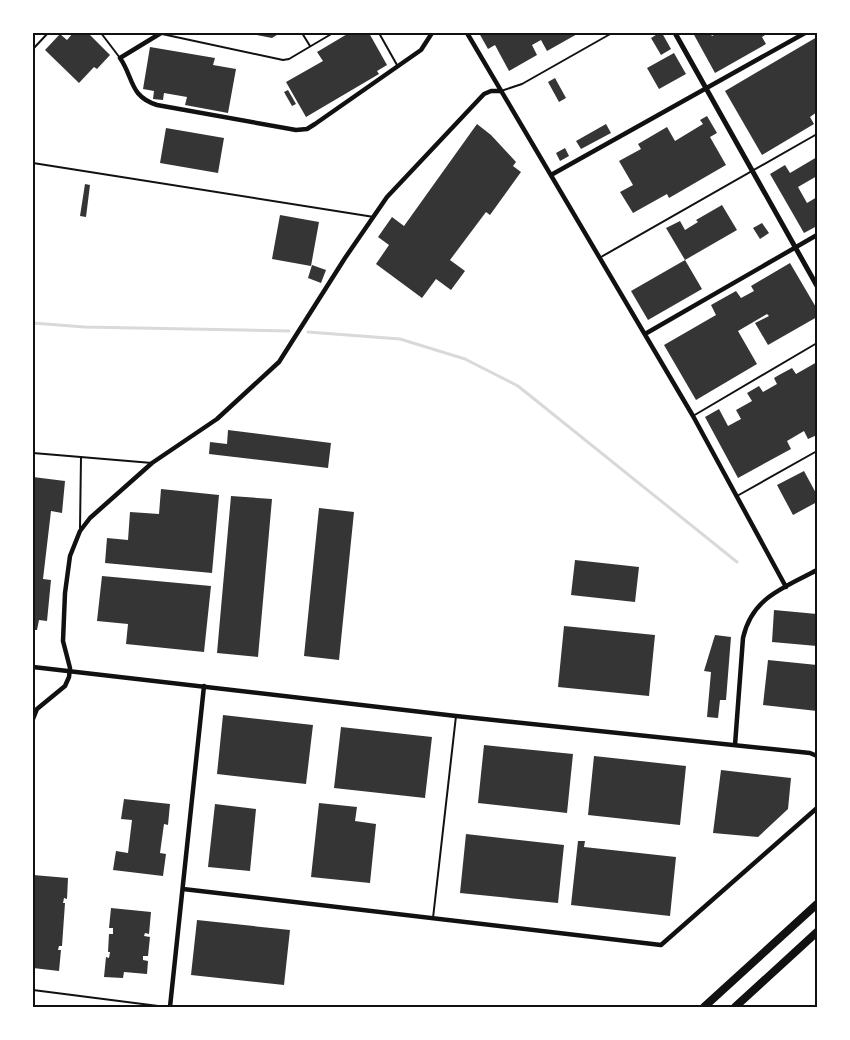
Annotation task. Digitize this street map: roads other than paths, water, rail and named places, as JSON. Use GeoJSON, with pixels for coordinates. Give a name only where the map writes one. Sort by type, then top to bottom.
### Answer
{"type":"FeatureCollection","features":[{"type":"Feature","properties":{"kind":"highway"},"geometry":{"type":"LineString","coordinates":[[704,1007],[817,904]]}},
{"type":"Feature","properties":{"kind":"highway"},"geometry":{"type":"LineString","coordinates":[[735,1007],[817,932]]}},
{"type":"Feature","properties":{"kind":"street"},"geometry":{"type":"LineString","coordinates":[[161,33],[120,58],[135,91],[149,103],[296,130],[307,129],[315,124],[421,50],[432,33]]}},
{"type":"Feature","properties":{"kind":"street"},"geometry":{"type":"LineString","coordinates":[[467,33],[598,259],[693,416],[786,587]]}},
{"type":"Feature","properties":{"kind":"street"},"geometry":{"type":"LineString","coordinates":[[675,33],[817,286]]}},
{"type":"Feature","properties":{"kind":"street"},"geometry":{"type":"LineString","coordinates":[[551,175],[805,33]]}},
{"type":"Feature","properties":{"kind":"street"},"geometry":{"type":"LineString","coordinates":[[33,719],[40,706],[65,686],[70,671],[63,640],[65,593],[70,556],[80,531],[90,518],[152,463],[217,419],[279,362],[345,258],[396,185],[484,94],[501,91]]}},
{"type":"Feature","properties":{"kind":"street"},"geometry":{"type":"LineString","coordinates":[[645,334],[817,235]]}},
{"type":"Feature","properties":{"kind":"street"},"geometry":{"type":"LineString","coordinates":[[735,745],[746,624],[762,601],[817,570]]}},
{"type":"Feature","properties":{"kind":"street"},"geometry":{"type":"LineString","coordinates":[[33,667],[456,716],[810,753],[817,756]]}},
{"type":"Feature","properties":{"kind":"street"},"geometry":{"type":"LineString","coordinates":[[168,1007],[183,890],[204,686]]}},
{"type":"Feature","properties":{"kind":"street"},"geometry":{"type":"LineString","coordinates":[[183,890],[661,945],[817,808]]}},
{"type":"Feature","properties":{"kind":"lane"},"geometry":{"type":"LineString","coordinates":[[33,49],[48,33]]}},
{"type":"Feature","properties":{"kind":"lane"},"geometry":{"type":"LineString","coordinates":[[101,33],[120,58]]}},
{"type":"Feature","properties":{"kind":"lane"},"geometry":{"type":"LineString","coordinates":[[161,33],[283,60],[333,33]]}},
{"type":"Feature","properties":{"kind":"lane"},"geometry":{"type":"LineString","coordinates":[[302,33],[310,46]]}},
{"type":"Feature","properties":{"kind":"lane"},"geometry":{"type":"LineString","coordinates":[[379,33],[397,65]]}},
{"type":"Feature","properties":{"kind":"lane"},"geometry":{"type":"LineString","coordinates":[[501,91],[522,84],[612,33]]}},
{"type":"Feature","properties":{"kind":"lane"},"geometry":{"type":"LineString","coordinates":[[598,259],[817,134]]}},
{"type":"Feature","properties":{"kind":"lane"},"geometry":{"type":"LineString","coordinates":[[33,163],[374,217]]}},
{"type":"Feature","properties":{"kind":"lane"},"geometry":{"type":"LineString","coordinates":[[693,416],[817,343]]}},
{"type":"Feature","properties":{"kind":"lane"},"geometry":{"type":"LineString","coordinates":[[737,496],[817,451]]}},
{"type":"Feature","properties":{"kind":"lane"},"geometry":{"type":"LineString","coordinates":[[33,453],[152,463]]}},
{"type":"Feature","properties":{"kind":"lane"},"geometry":{"type":"LineString","coordinates":[[80,531],[81,457]]}},
{"type":"Feature","properties":{"kind":"lane"},"geometry":{"type":"LineString","coordinates":[[433,918],[456,716]]}},
{"type":"Feature","properties":{"kind":"lane"},"geometry":{"type":"LineString","coordinates":[[33,990],[168,1007]]}},
{"type":"Feature","properties":{"kind":"waterway"},"geometry":{"type":"LineString","coordinates":[[33,323],[84,327],[289,331]]}},
{"type":"Feature","properties":{"kind":"waterway"},"geometry":{"type":"LineString","coordinates":[[308,332],[400,339],[465,359],[518,386],[737,562]]}}]}
